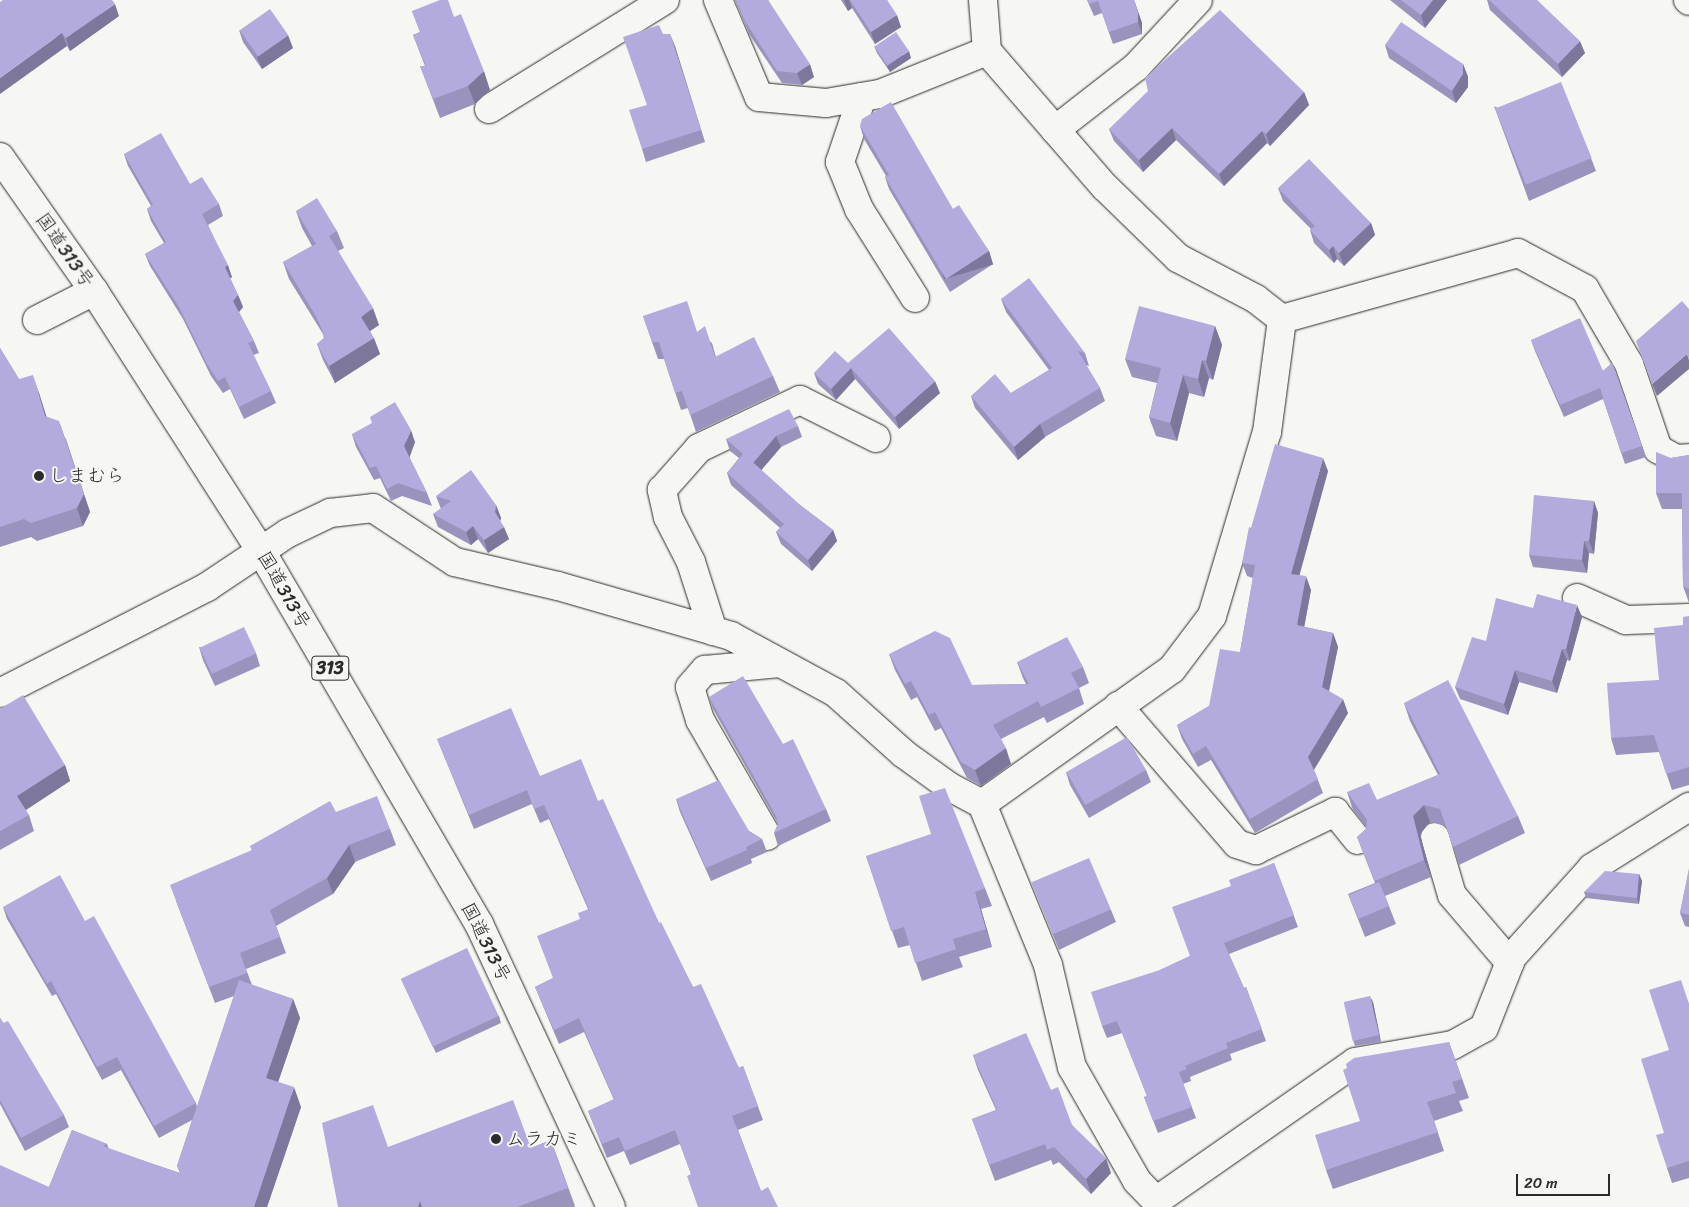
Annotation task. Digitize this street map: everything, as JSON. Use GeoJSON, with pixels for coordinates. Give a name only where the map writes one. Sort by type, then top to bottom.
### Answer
{"type":"FeatureCollection","features":[{"type":"Feature","properties":{"kind":"main road"},"geometry":{"type":"LineString","coordinates":[[488,109],[665,0]]}},
{"type":"Feature","properties":{"kind":"main road"},"geometry":{"type":"LineString","coordinates":[[718,0],[760,97],[826,103],[880,94],[987,50]]}},
{"type":"Feature","properties":{"kind":"main road"},"geometry":{"type":"LineString","coordinates":[[983,0],[987,50],[1106,187],[1178,258],[1256,299],[1282,319]]}},
{"type":"Feature","properties":{"kind":"main road"},"geometry":{"type":"LineString","coordinates":[[1055,130],[1136,67],[1198,0]]}},
{"type":"Feature","properties":{"kind":"main road"},"geometry":{"type":"LineString","coordinates":[[862,97],[840,162],[858,209],[915,298]]}},
{"type":"Feature","properties":{"kind":"main road","name":"国道313号"},"geometry":{"type":"LineString","coordinates":[[0,157],[94,291],[261,551],[479,924],[611,1207]]}},
{"type":"Feature","properties":{"kind":"main road"},"geometry":{"type":"LineString","coordinates":[[1282,319],[1518,253],[1585,289],[1629,364],[1658,448],[1676,459],[1689,458]]}},
{"type":"Feature","properties":{"kind":"main road"},"geometry":{"type":"LineString","coordinates":[[38,320],[94,291]]}},
{"type":"Feature","properties":{"kind":"main road"},"geometry":{"type":"LineString","coordinates":[[982,804],[1172,669],[1212,616],[1266,432],[1282,319]]}},
{"type":"Feature","properties":{"kind":"main road"},"geometry":{"type":"LineString","coordinates":[[713,631],[691,562],[668,516],[662,490],[699,448],[800,400],[876,438]]}},
{"type":"Feature","properties":{"kind":"main road"},"geometry":{"type":"LineString","coordinates":[[0,693],[207,587],[288,533],[330,513],[373,508],[455,562],[558,586],[731,636],[836,693],[904,754],[950,787],[982,804],[1048,965],[1072,1067],[1137,1181],[1156,1201],[1355,1062],[1453,1044],[1484,1028],[1510,962],[1592,868],[1689,807]]}},
{"type":"Feature","properties":{"kind":"main road"},"geometry":{"type":"LineString","coordinates":[[1577,598],[1626,620],[1689,618]]}},
{"type":"Feature","properties":{"kind":"main road"},"geometry":{"type":"LineString","coordinates":[[767,836],[700,720],[690,687],[705,670],[780,663]]}},
{"type":"Feature","properties":{"kind":"main road"},"geometry":{"type":"LineString","coordinates":[[1118,706],[1237,844],[1256,850],[1335,812],[1358,840]]}},
{"type":"Feature","properties":{"kind":"main road"},"geometry":{"type":"LineString","coordinates":[[1435,837],[1452,895],[1510,962]]}},
{"type":"Feature","properties":{"kind":"building"},"geometry":{"type":"Polygon","coordinates":[[[3,0],[112,0],[115,4],[66,38],[62,33],[0,78],[0,2],[3,0]]]}},
{"type":"Feature","properties":{"kind":"building"},"geometry":{"type":"Polygon","coordinates":[[[440,0],[448,0],[454,17],[461,14],[484,71],[468,86],[433,99],[420,66],[426,66],[413,35],[420,32],[412,11],[440,0]]]}},
{"type":"Feature","properties":{"kind":"building"},"geometry":{"type":"Polygon","coordinates":[[[736,0],[768,0],[810,64],[797,73],[777,71],[745,21],[736,0]]]}},
{"type":"Feature","properties":{"kind":"building"},"geometry":{"type":"Polygon","coordinates":[[[850,0],[887,0],[897,15],[871,32],[850,0]]]}},
{"type":"Feature","properties":{"kind":"building"},"geometry":{"type":"Polygon","coordinates":[[[1088,0],[1134,0],[1138,12],[1138,22],[1109,32],[1098,1],[1089,4],[1088,0]]]}},
{"type":"Feature","properties":{"kind":"building"},"geometry":{"type":"Polygon","coordinates":[[[1401,0],[1433,0],[1421,15],[1401,0]]]}},
{"type":"Feature","properties":{"kind":"building"},"geometry":{"type":"Polygon","coordinates":[[[1489,0],[1537,0],[1580,41],[1558,64],[1489,0]]]}},
{"type":"Feature","properties":{"kind":"building"},"geometry":{"type":"Polygon","coordinates":[[[270,9],[288,35],[258,56],[240,30],[270,9]]]}},
{"type":"Feature","properties":{"kind":"building"},"geometry":{"type":"Polygon","coordinates":[[[1220,10],[1304,92],[1266,134],[1262,131],[1219,174],[1172,128],[1139,160],[1109,129],[1148,91],[1145,78],[1220,10]]]}},
{"type":"Feature","properties":{"kind":"building"},"geometry":{"type":"Polygon","coordinates":[[[1401,22],[1463,64],[1463,74],[1452,91],[1385,45],[1401,22]]]}},
{"type":"Feature","properties":{"kind":"building"},"geometry":{"type":"Polygon","coordinates":[[[659,25],[663,34],[670,34],[701,130],[642,149],[629,110],[647,105],[623,37],[659,25]]]}},
{"type":"Feature","properties":{"kind":"building"},"geometry":{"type":"Polygon","coordinates":[[[896,32],[909,51],[887,66],[874,47],[896,32]]]}},
{"type":"Feature","properties":{"kind":"building"},"geometry":{"type":"Polygon","coordinates":[[[1561,82],[1592,158],[1526,185],[1495,109],[1561,82]]]}},
{"type":"Feature","properties":{"kind":"building"},"geometry":{"type":"Polygon","coordinates":[[[891,102],[953,209],[959,205],[989,251],[946,279],[885,177],[889,175],[860,126],[862,119],[891,102]]]}},
{"type":"Feature","properties":{"kind":"building"},"geometry":{"type":"Polygon","coordinates":[[[161,133],[190,184],[202,177],[219,204],[202,214],[228,265],[225,267],[238,295],[233,301],[254,341],[248,343],[271,391],[239,407],[225,377],[218,381],[207,364],[179,307],[145,254],[166,242],[147,209],[153,205],[124,154],[161,133]]]}},
{"type":"Feature","properties":{"kind":"building"},"geometry":{"type":"Polygon","coordinates":[[[1309,159],[1371,223],[1339,253],[1333,246],[1329,250],[1310,230],[1315,226],[1278,188],[1309,159]]]}},
{"type":"Feature","properties":{"kind":"building"},"geometry":{"type":"Polygon","coordinates":[[[317,198],[337,231],[329,236],[373,308],[361,317],[374,338],[329,366],[317,344],[325,337],[317,318],[283,262],[316,244],[296,211],[317,198]]]}},
{"type":"Feature","properties":{"kind":"building"},"geometry":{"type":"Polygon","coordinates":[[[1029,278],[1085,353],[1078,351],[1100,388],[1040,424],[1014,447],[971,396],[995,374],[1011,393],[1052,368],[1001,299],[1029,278]]]}},
{"type":"Feature","properties":{"kind":"building"},"geometry":{"type":"Polygon","coordinates":[[[687,301],[697,332],[705,326],[715,357],[754,337],[773,376],[690,415],[682,391],[675,393],[659,342],[652,342],[643,316],[687,301]]]}},
{"type":"Feature","properties":{"kind":"building"},"geometry":{"type":"Polygon","coordinates":[[[1682,301],[1689,309],[1689,360],[1687,354],[1652,384],[1636,341],[1682,301]]]}},
{"type":"Feature","properties":{"kind":"building"},"geometry":{"type":"Polygon","coordinates":[[[1139,306],[1215,326],[1206,361],[1202,360],[1198,379],[1183,375],[1170,423],[1149,417],[1161,368],[1125,359],[1139,306]]]}},
{"type":"Feature","properties":{"kind":"building"},"geometry":{"type":"Polygon","coordinates":[[[1580,318],[1603,371],[1612,363],[1642,446],[1621,453],[1600,388],[1560,405],[1531,340],[1580,318]]]}},
{"type":"Feature","properties":{"kind":"building"},"geometry":{"type":"Polygon","coordinates":[[[889,328],[935,381],[895,417],[851,368],[831,389],[814,373],[835,351],[848,363],[889,328]]]}},
{"type":"Feature","properties":{"kind":"building","name":"しまむら"},"geometry":{"type":"Polygon","coordinates":[[[0,348],[19,379],[33,375],[45,416],[59,421],[84,494],[77,508],[31,523],[24,519],[0,527],[0,348]]]}},
{"type":"Feature","properties":{"kind":"building"},"geometry":{"type":"Polygon","coordinates":[[[395,402],[411,430],[404,446],[427,493],[398,483],[387,489],[376,466],[370,468],[352,434],[372,423],[370,417],[395,402]]]}},
{"type":"Feature","properties":{"kind":"building"},"geometry":{"type":"Polygon","coordinates":[[[789,409],[798,426],[776,436],[753,463],[800,505],[833,530],[808,560],[776,532],[784,524],[727,473],[743,454],[726,439],[789,409]]]}},
{"type":"Feature","properties":{"kind":"building"},"geometry":{"type":"Polygon","coordinates":[[[1275,444],[1323,458],[1291,574],[1306,576],[1297,625],[1333,633],[1322,687],[1343,699],[1308,757],[1318,779],[1250,819],[1206,746],[1193,754],[1177,725],[1209,706],[1220,649],[1240,652],[1255,565],[1242,563],[1249,527],[1251,528],[1275,444]]]}},
{"type":"Feature","properties":{"kind":"building"},"geometry":{"type":"Polygon","coordinates":[[[1656,452],[1671,458],[1689,455],[1689,589],[1683,586],[1682,493],[1656,493],[1656,452]]]}},
{"type":"Feature","properties":{"kind":"building"},"geometry":{"type":"Polygon","coordinates":[[[471,470],[496,505],[495,512],[504,527],[484,540],[473,526],[466,532],[433,514],[451,501],[436,496],[471,470]]]}},
{"type":"Feature","properties":{"kind":"building"},"geometry":{"type":"Polygon","coordinates":[[[1534,495],[1594,501],[1589,541],[1584,541],[1582,560],[1529,555],[1534,495]]]}},
{"type":"Feature","properties":{"kind":"building"},"geometry":{"type":"Polygon","coordinates":[[[1537,594],[1577,605],[1566,649],[1562,649],[1552,681],[1515,670],[1504,704],[1455,687],[1472,637],[1486,641],[1496,598],[1533,608],[1537,594]]]}},
{"type":"Feature","properties":{"kind":"building"},"geometry":{"type":"Polygon","coordinates":[[[1689,616],[1689,767],[1666,774],[1654,735],[1611,738],[1607,683],[1659,680],[1654,628],[1683,625],[1683,617],[1689,616]]]}},
{"type":"Feature","properties":{"kind":"building"},"geometry":{"type":"Polygon","coordinates":[[[244,627],[256,653],[212,674],[200,648],[244,627]]]}},
{"type":"Feature","properties":{"kind":"building"},"geometry":{"type":"Polygon","coordinates":[[[935,631],[950,638],[972,685],[1029,684],[1017,662],[1067,637],[1083,667],[1071,673],[1079,688],[1041,707],[1038,701],[993,725],[1006,748],[975,770],[961,762],[935,712],[929,715],[911,681],[905,684],[889,654],[935,631]]]}},
{"type":"Feature","properties":{"kind":"building"},"geometry":{"type":"Polygon","coordinates":[[[743,676],[783,744],[793,739],[826,809],[774,833],[778,824],[776,816],[709,697],[743,676]]]}},
{"type":"Feature","properties":{"kind":"building"},"geometry":{"type":"Polygon","coordinates":[[[1448,680],[1518,816],[1453,847],[1440,809],[1424,805],[1413,816],[1424,860],[1375,881],[1357,837],[1366,829],[1367,820],[1347,792],[1369,783],[1377,800],[1440,774],[1404,703],[1448,680]]]}},
{"type":"Feature","properties":{"kind":"building"},"geometry":{"type":"Polygon","coordinates":[[[23,695],[65,765],[17,796],[29,815],[0,831],[0,709],[23,695]]]}},
{"type":"Feature","properties":{"kind":"building"},"geometry":{"type":"Polygon","coordinates":[[[511,708],[540,776],[581,759],[598,801],[603,799],[659,923],[661,922],[693,987],[701,984],[739,1068],[743,1066],[758,1106],[732,1116],[761,1191],[768,1187],[778,1207],[698,1207],[687,1176],[691,1174],[675,1130],[625,1151],[619,1137],[602,1144],[588,1111],[614,1099],[579,1018],[554,1030],[535,987],[553,978],[537,936],[580,919],[578,913],[589,909],[544,805],[534,809],[527,790],[469,815],[437,739],[511,708]]]}},
{"type":"Feature","properties":{"kind":"building"},"geometry":{"type":"Polygon","coordinates":[[[1127,737],[1146,770],[1085,805],[1066,772],[1127,737]]]}},
{"type":"Feature","properties":{"kind":"building"},"geometry":{"type":"Polygon","coordinates":[[[719,780],[749,831],[762,839],[746,847],[747,850],[706,868],[676,799],[719,780]]]}},
{"type":"Feature","properties":{"kind":"building"},"geometry":{"type":"Polygon","coordinates":[[[945,788],[985,888],[975,892],[986,929],[953,939],[956,949],[915,963],[904,927],[891,931],[866,856],[931,834],[919,796],[945,788]]]}},
{"type":"Feature","properties":{"kind":"building"},"geometry":{"type":"Polygon","coordinates":[[[377,796],[390,829],[349,845],[327,878],[270,910],[280,937],[240,953],[247,973],[209,987],[170,885],[252,850],[250,846],[330,801],[336,812],[377,796]]]}},
{"type":"Feature","properties":{"kind":"building"},"geometry":{"type":"Polygon","coordinates":[[[1089,858],[1111,910],[1053,934],[1031,883],[1089,858]]]}},
{"type":"Feature","properties":{"kind":"building"},"geometry":{"type":"Polygon","coordinates":[[[1274,863],[1294,915],[1224,943],[1244,988],[1246,987],[1262,1029],[1226,1043],[1228,1048],[1185,1066],[1187,1069],[1179,1072],[1192,1107],[1153,1121],[1144,1097],[1147,1096],[1117,1021],[1102,1026],[1091,992],[1160,970],[1190,956],[1172,907],[1231,886],[1229,880],[1274,863]]]}},
{"type":"Feature","properties":{"kind":"building"},"geometry":{"type":"Polygon","coordinates":[[[1689,869],[1689,915],[1680,913],[1689,869]]]}},
{"type":"Feature","properties":{"kind":"building"},"geometry":{"type":"Polygon","coordinates":[[[1605,871],[1639,874],[1637,898],[1584,892],[1605,871]]]}},
{"type":"Feature","properties":{"kind":"building"},"geometry":{"type":"Polygon","coordinates":[[[60,875],[85,921],[94,916],[196,1103],[154,1126],[117,1057],[97,1067],[51,981],[47,984],[3,907],[60,875]]]}},
{"type":"Feature","properties":{"kind":"building"},"geometry":{"type":"Polygon","coordinates":[[[1379,882],[1389,906],[1359,919],[1349,895],[1379,882]]]}},
{"type":"Feature","properties":{"kind":"building"},"geometry":{"type":"Polygon","coordinates":[[[467,948],[499,1016],[433,1047],[401,979],[467,948]]]}},
{"type":"Feature","properties":{"kind":"building"},"geometry":{"type":"Polygon","coordinates":[[[239,980],[293,999],[266,1078],[294,1087],[254,1207],[0,1207],[0,1165],[49,1187],[72,1130],[107,1144],[103,1146],[181,1174],[177,1166],[239,980]]]}},
{"type":"Feature","properties":{"kind":"building"},"geometry":{"type":"Polygon","coordinates":[[[1681,980],[1689,1004],[1689,1161],[1667,1168],[1656,1135],[1664,1133],[1641,1059],[1669,1050],[1649,990],[1681,980]]]}},
{"type":"Feature","properties":{"kind":"building"},"geometry":{"type":"Polygon","coordinates":[[[1370,996],[1379,1035],[1353,1041],[1344,1002],[1370,996]]]}},
{"type":"Feature","properties":{"kind":"building"},"geometry":{"type":"Polygon","coordinates":[[[0,1018],[3,1023],[8,1021],[64,1115],[21,1138],[0,1100],[0,1018]]]}},
{"type":"Feature","properties":{"kind":"building"},"geometry":{"type":"Polygon","coordinates":[[[1026,1033],[1051,1090],[1058,1087],[1072,1125],[1106,1158],[1086,1179],[1054,1147],[1047,1150],[1045,1144],[989,1165],[972,1119],[997,1110],[973,1055],[1026,1033]]]}},
{"type":"Feature","properties":{"kind":"building"},"geometry":{"type":"Polygon","coordinates":[[[1449,1042],[1462,1079],[1452,1082],[1456,1093],[1427,1102],[1438,1132],[1326,1170],[1315,1135],[1360,1121],[1343,1070],[1347,1068],[1346,1064],[1354,1058],[1449,1042]]]}},
{"type":"Feature","properties":{"kind":"building"},"geometry":{"type":"Polygon","coordinates":[[[513,1100],[531,1148],[551,1140],[568,1188],[517,1207],[422,1207],[420,1201],[418,1207],[338,1207],[322,1123],[373,1105],[388,1147],[513,1100]]]}},
{"type":"Feature","properties":{"kind":"place","name":"しまむら"},"geometry":{"type":"Point","coordinates":[39,476]}},
{"type":"Feature","properties":{"kind":"place","name":"ムラカミ"},"geometry":{"type":"Point","coordinates":[496,1139]}}]}
